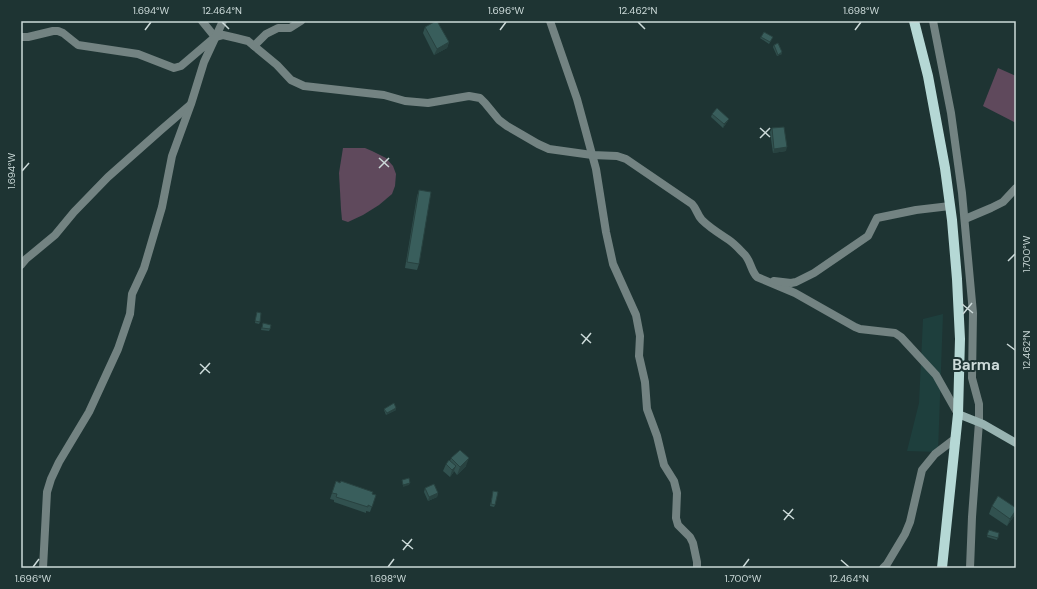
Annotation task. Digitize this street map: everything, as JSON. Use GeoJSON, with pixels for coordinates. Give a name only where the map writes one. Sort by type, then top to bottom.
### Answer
{"type":"FeatureCollection","features":[{"type":"Feature","properties":{"kind":"main road"},"geometry":{"type":"LineString","coordinates":[[914,21],[928,76],[945,168],[957,279],[960,339],[958,414],[942,568]]}},
{"type":"Feature","properties":{"kind":"street"},"geometry":{"type":"LineString","coordinates":[[202,21],[215,37]]}},
{"type":"Feature","properties":{"kind":"street"},"geometry":{"type":"LineString","coordinates":[[43,568],[47,492],[51,479],[59,462],[89,412],[118,349],[130,314],[132,294],[144,268],[162,207],[172,156],[191,104],[204,62],[223,21]]}},
{"type":"Feature","properties":{"kind":"street"},"geometry":{"type":"LineString","coordinates":[[254,46],[266,34],[278,28],[290,28],[301,21]]}},
{"type":"Feature","properties":{"kind":"street"},"geometry":{"type":"LineString","coordinates":[[550,21],[577,99],[596,169],[606,232],[613,264],[636,315],[640,336],[639,356],[645,382],[647,409],[657,436],[664,464],[674,481],[677,493],[676,518],[678,525],[690,537],[693,543],[697,568]]}},
{"type":"Feature","properties":{"kind":"street"},"geometry":{"type":"LineString","coordinates":[[933,21],[951,114],[962,193],[973,313],[972,378],[979,404],[979,422],[972,509],[970,568]]}},
{"type":"Feature","properties":{"kind":"street"},"geometry":{"type":"LineString","coordinates":[[21,37],[58,31],[78,45],[138,54],[174,68],[181,66],[215,37],[223,36],[248,41],[277,65],[291,80],[304,86],[384,95],[406,101],[428,104],[469,96],[480,98],[499,120],[507,126],[549,149],[592,155],[617,156],[626,159],[696,207],[702,220],[718,234],[730,241],[746,257],[750,262],[753,273],[757,277],[795,293],[855,327],[860,329],[894,333],[901,337],[936,375],[958,414],[979,422],[1016,443]]}},
{"type":"Feature","properties":{"kind":"street"},"geometry":{"type":"LineString","coordinates":[[21,265],[55,235],[74,212],[108,177],[191,104]]}},
{"type":"Feature","properties":{"kind":"street"},"geometry":{"type":"LineString","coordinates":[[965,218],[1003,202],[1016,188]]}},
{"type":"Feature","properties":{"kind":"street"},"geometry":{"type":"LineString","coordinates":[[768,281],[780,281],[791,284],[814,273],[868,236],[877,218],[916,210],[950,206]]}},
{"type":"Feature","properties":{"kind":"street"},"geometry":{"type":"LineString","coordinates":[[883,568],[905,534],[910,522],[922,470],[935,454],[956,438]]}},
{"type":"Feature","properties":{"kind":"shaded area"},"geometry":{"type":"Polygon","coordinates":[[[998,68],[1016,76],[1016,123],[983,106],[998,68]]]}},
{"type":"Feature","properties":{"kind":"shaded area"},"geometry":{"type":"Polygon","coordinates":[[[343,148],[365,148],[372,151],[386,158],[393,166],[396,174],[395,186],[392,194],[379,205],[348,222],[342,220],[341,209],[339,173],[343,148]]]}},
{"type":"Feature","properties":{"kind":"shaded area"},"geometry":{"type":"Polygon","coordinates":[[[943,314],[938,452],[907,451],[919,403],[923,319],[943,314]]]}},
{"type":"Feature","properties":{"kind":"building"},"geometry":{"type":"Polygon","coordinates":[[[436,21],[449,42],[437,49],[425,27],[436,21]]]}},
{"type":"Feature","properties":{"kind":"building"},"geometry":{"type":"Polygon","coordinates":[[[764,32],[773,37],[770,42],[761,37],[764,32]]]}},
{"type":"Feature","properties":{"kind":"building"},"geometry":{"type":"Polygon","coordinates":[[[778,43],[782,52],[778,55],[774,45],[778,43]]]}},
{"type":"Feature","properties":{"kind":"building"},"geometry":{"type":"Polygon","coordinates":[[[717,108],[729,119],[724,124],[712,114],[717,108]]]}},
{"type":"Feature","properties":{"kind":"building"},"geometry":{"type":"Polygon","coordinates":[[[784,127],[787,147],[774,149],[772,128],[784,127]]]}},
{"type":"Feature","properties":{"kind":"building"},"geometry":{"type":"Polygon","coordinates":[[[419,190],[431,192],[419,264],[407,262],[419,190]]]}},
{"type":"Feature","properties":{"kind":"building"},"geometry":{"type":"Polygon","coordinates":[[[257,312],[261,313],[260,322],[255,321],[257,312]]]}},
{"type":"Feature","properties":{"kind":"building"},"geometry":{"type":"Polygon","coordinates":[[[263,323],[271,325],[270,329],[262,328],[263,323]]]}},
{"type":"Feature","properties":{"kind":"building"},"geometry":{"type":"Polygon","coordinates":[[[394,403],[396,408],[387,413],[384,409],[394,403]]]}},
{"type":"Feature","properties":{"kind":"building"},"geometry":{"type":"Polygon","coordinates":[[[460,450],[469,458],[460,467],[451,458],[460,450]]]}},
{"type":"Feature","properties":{"kind":"building"},"geometry":{"type":"Polygon","coordinates":[[[449,460],[456,466],[452,470],[446,464],[449,460]]]}},
{"type":"Feature","properties":{"kind":"building"},"geometry":{"type":"Polygon","coordinates":[[[409,478],[410,483],[403,485],[402,480],[409,478]]]}},
{"type":"Feature","properties":{"kind":"building"},"geometry":{"type":"Polygon","coordinates":[[[336,481],[340,483],[341,481],[373,492],[372,494],[376,495],[372,507],[336,497],[337,494],[332,493],[336,481]]]}},
{"type":"Feature","properties":{"kind":"building"},"geometry":{"type":"Polygon","coordinates":[[[434,484],[438,493],[429,497],[425,488],[434,484]]]}},
{"type":"Feature","properties":{"kind":"building"},"geometry":{"type":"Polygon","coordinates":[[[493,491],[498,492],[495,505],[491,504],[493,491]]]}},
{"type":"Feature","properties":{"kind":"building"},"geometry":{"type":"Polygon","coordinates":[[[998,496],[1016,508],[1010,519],[992,506],[998,496]]]}},
{"type":"Feature","properties":{"kind":"building"},"geometry":{"type":"Polygon","coordinates":[[[989,530],[999,533],[998,538],[987,535],[989,530]]]}},
{"type":"Feature","properties":{"kind":"district","name":"Barma"},"geometry":{"type":"Point","coordinates":[976,365]}}]}
